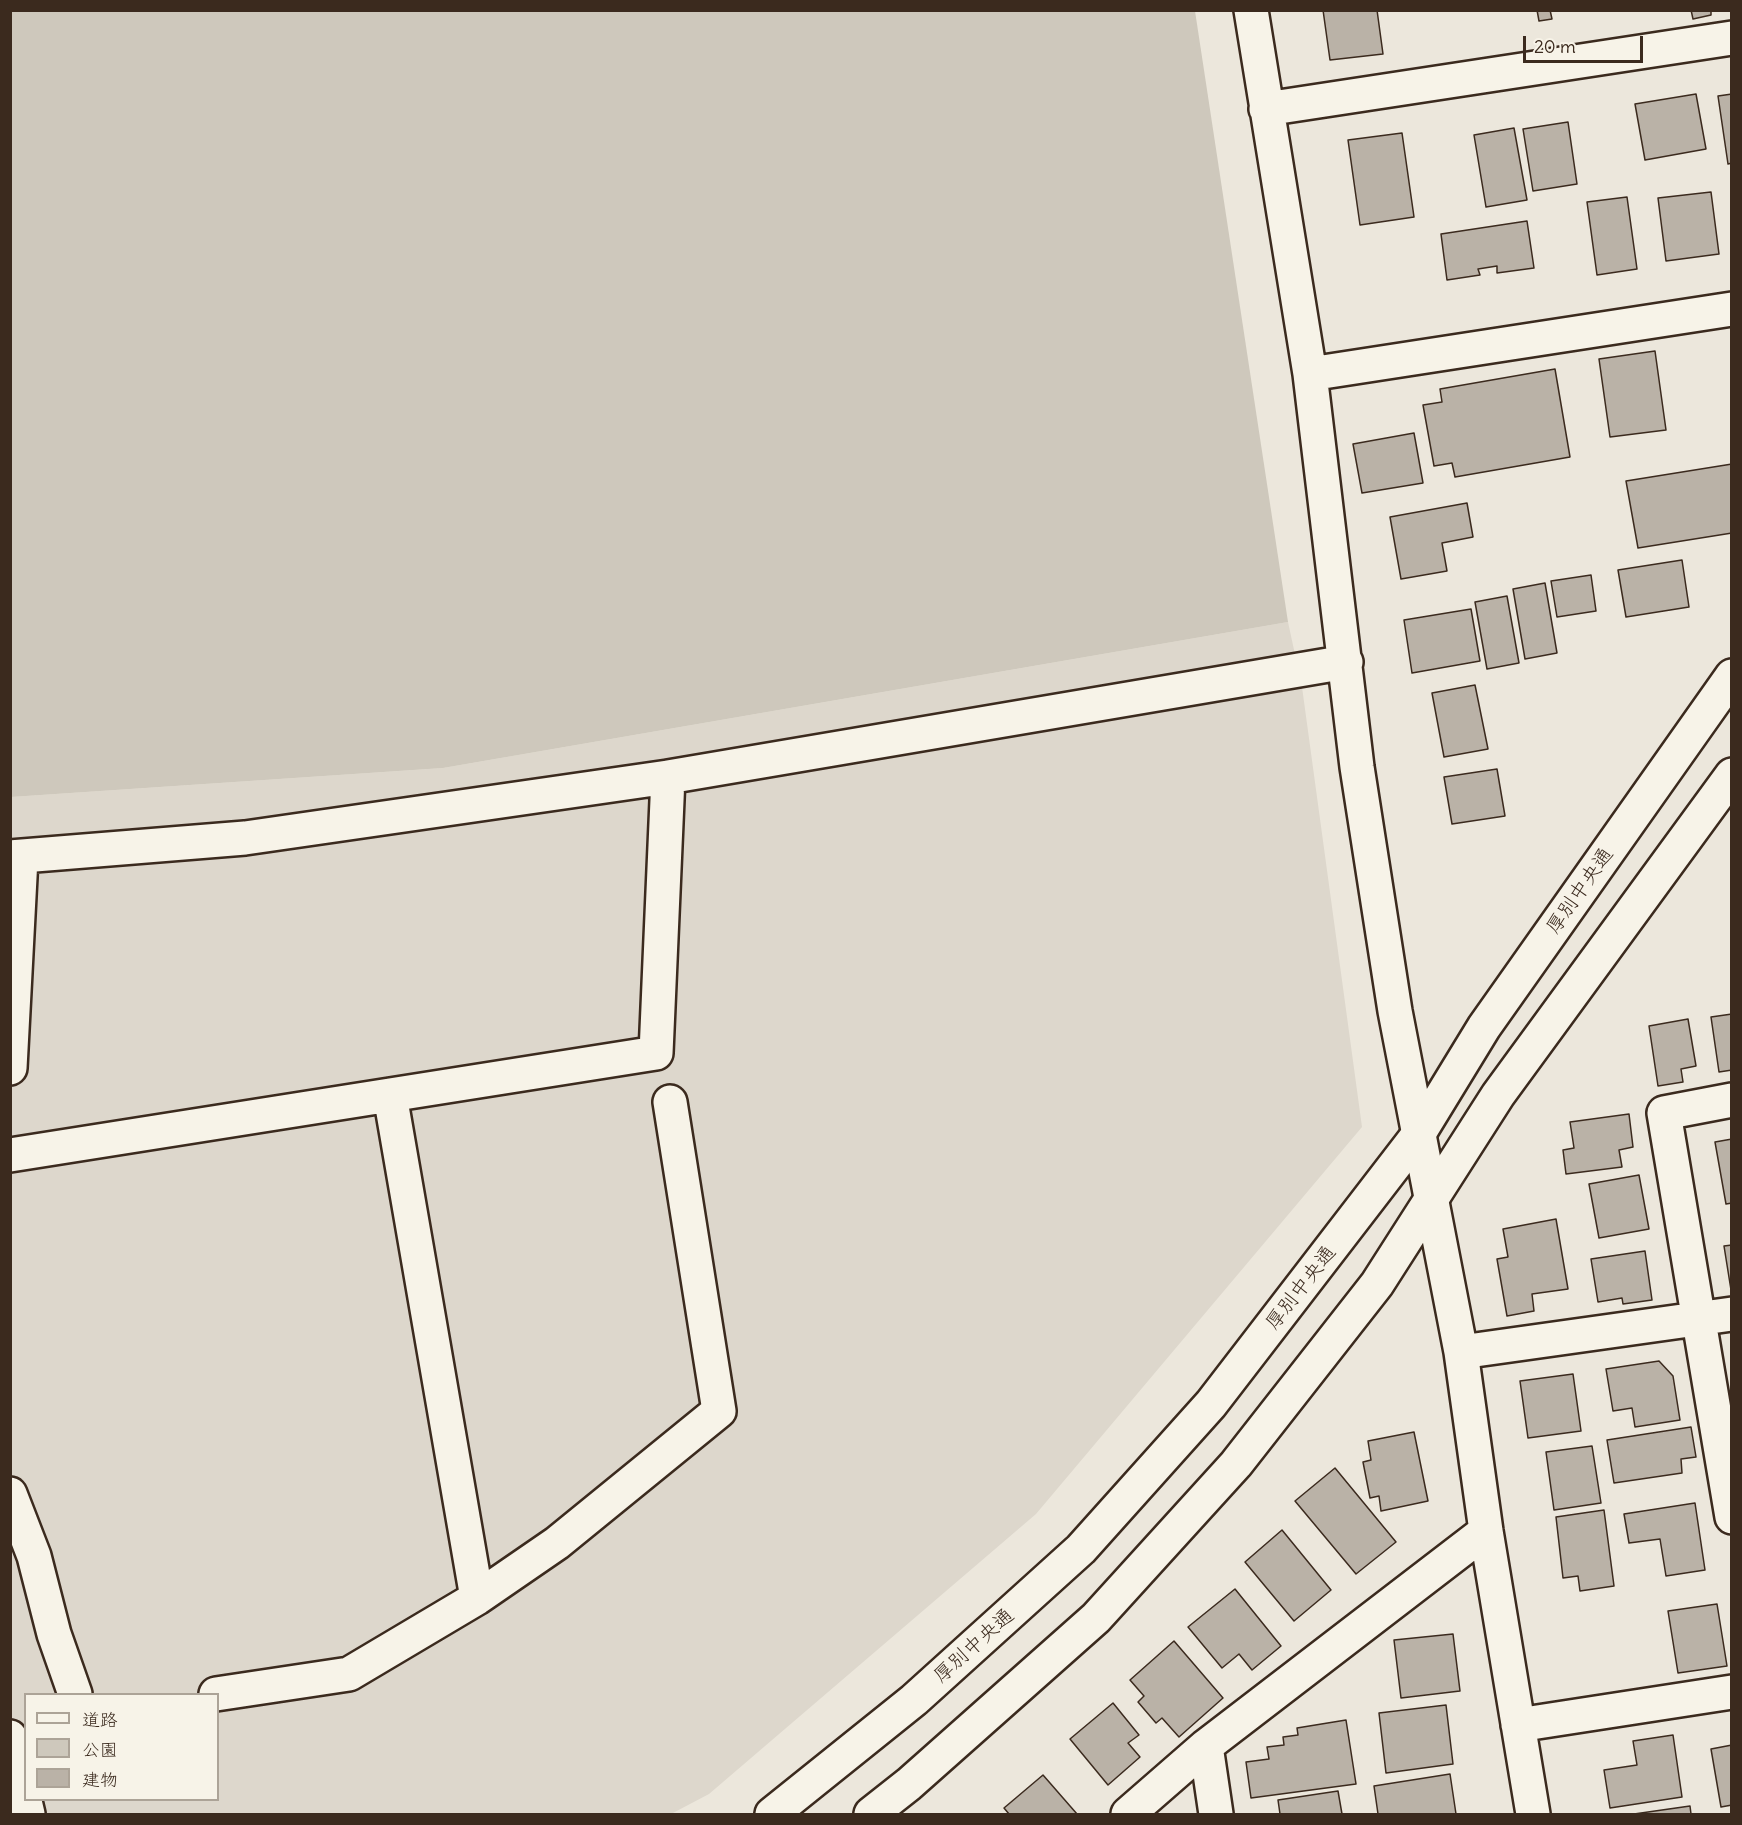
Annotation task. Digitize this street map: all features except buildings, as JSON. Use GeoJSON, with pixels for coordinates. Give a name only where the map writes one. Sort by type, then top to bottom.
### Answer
{"type":"FeatureCollection","features":[{"type":"Feature","properties":{"kind":"street"},"geometry":{"type":"LineString","coordinates":[[1251,10],[1310,374],[1357,767],[1401,1045],[1461,1352],[1486,1531],[1533,1815]]}},
{"type":"Feature","properties":{"kind":"street"},"geometry":{"type":"LineString","coordinates":[[1266,109],[1731,38]]}},
{"type":"Feature","properties":{"kind":"street"},"geometry":{"type":"LineString","coordinates":[[1310,374],[1731,309]]}},
{"type":"Feature","properties":{"kind":"street"},"geometry":{"type":"LineString","coordinates":[[10,1068],[16,858],[245,838],[668,777],[1346,662]]}},
{"type":"Feature","properties":{"kind":"street","name":"厚別中央通"},"geometry":{"type":"LineString","coordinates":[[772,1815],[914,1701],[1081,1549],[1211,1404],[1418,1135],[1484,1028],[1731,676]]}},
{"type":"Feature","properties":{"kind":"street"},"geometry":{"type":"LineString","coordinates":[[871,1815],[1096,1618],[1236,1464],[1377,1284],[1498,1095],[1731,775]]}},
{"type":"Feature","properties":{"kind":"street"},"geometry":{"type":"LineString","coordinates":[[10,1155],[656,1053],[668,777]]}},
{"type":"Feature","properties":{"kind":"street"},"geometry":{"type":"LineString","coordinates":[[390,1095],[477,1598]]}},
{"type":"Feature","properties":{"kind":"street"},"geometry":{"type":"LineString","coordinates":[[1731,1100],[1664,1113],[1731,1517]]}},
{"type":"Feature","properties":{"kind":"street"},"geometry":{"type":"LineString","coordinates":[[219,1695],[349,1674],[477,1598],[557,1543],[719,1411],[670,1102]]}},
{"type":"Feature","properties":{"kind":"street"},"geometry":{"type":"LineString","coordinates":[[1461,1352],[1731,1314]]}},
{"type":"Feature","properties":{"kind":"street"},"geometry":{"type":"LineString","coordinates":[[10,1494],[34,1556],[54,1634],[74,1693]]}},
{"type":"Feature","properties":{"kind":"street"},"geometry":{"type":"LineString","coordinates":[[1128,1815],[1206,1746],[1486,1531]]}},
{"type":"Feature","properties":{"kind":"street"},"geometry":{"type":"LineString","coordinates":[[1518,1725],[1731,1692]]}},
{"type":"Feature","properties":{"kind":"street"},"geometry":{"type":"LineString","coordinates":[[10,1737],[24,1798]]}},
{"type":"Feature","properties":{"kind":"street"},"geometry":{"type":"LineString","coordinates":[[1206,1746],[1216,1815]]}},
{"type":"Feature","properties":{"kind":"shaded area"},"geometry":{"type":"Polygon","coordinates":[[[1288,622],[1302,687],[1362,1127],[1036,1514],[709,1794],[671,1814],[11,1814],[11,797],[443,768],[1288,622]]]}},
{"type":"Feature","properties":{"kind":"green space"},"geometry":{"type":"Polygon","coordinates":[[[11,10],[1195,11],[1288,622],[443,768],[11,797],[11,10]]]}}]}
